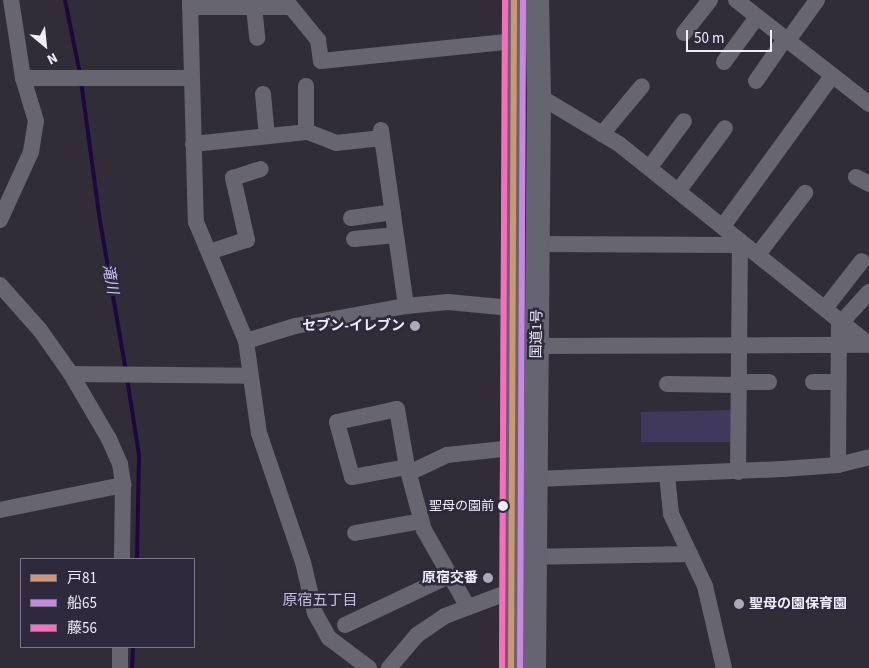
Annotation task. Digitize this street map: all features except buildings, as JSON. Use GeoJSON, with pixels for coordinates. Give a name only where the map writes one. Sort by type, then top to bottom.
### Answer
{"type":"FeatureCollection","features":[{"type":"Feature","properties":{"kind":"highway","name":"国道1号"},"geometry":{"type":"LineString","coordinates":[[511,668],[509,592],[514,0]]}},
{"type":"Feature","properties":{"kind":"highway","name":"国道1号"},"geometry":{"type":"LineString","coordinates":[[534,668],[539,96],[537,0]]}},
{"type":"Feature","properties":{"kind":"street"},"geometry":{"type":"LineString","coordinates":[[0,220],[34,138],[36,121],[23,78],[11,0]]}},
{"type":"Feature","properties":{"kind":"street"},"geometry":{"type":"LineString","coordinates":[[684,33],[710,0]]}},
{"type":"Feature","properties":{"kind":"street"},"geometry":{"type":"LineString","coordinates":[[736,0],[869,104]]}},
{"type":"Feature","properties":{"kind":"street"},"geometry":{"type":"LineString","coordinates":[[756,81],[816,0]]}},
{"type":"Feature","properties":{"kind":"street"},"geometry":{"type":"LineString","coordinates":[[369,668],[329,638],[316,613],[303,562],[259,433],[246,341],[196,222],[193,204],[190,4],[291,7],[318,40],[322,61],[515,41]]}},
{"type":"Feature","properties":{"kind":"street"},"geometry":{"type":"LineString","coordinates":[[254,7],[257,38]]}},
{"type":"Feature","properties":{"kind":"street"},"geometry":{"type":"LineString","coordinates":[[731,58],[757,17]]}},
{"type":"Feature","properties":{"kind":"street"},"geometry":{"type":"LineString","coordinates":[[723,226],[832,76]]}},
{"type":"Feature","properties":{"kind":"street"},"geometry":{"type":"LineString","coordinates":[[23,78],[192,78]]}},
{"type":"Feature","properties":{"kind":"street"},"geometry":{"type":"LineString","coordinates":[[306,86],[306,132]]}},
{"type":"Feature","properties":{"kind":"street"},"geometry":{"type":"LineString","coordinates":[[602,134],[634,89]]}},
{"type":"Feature","properties":{"kind":"street"},"geometry":{"type":"LineString","coordinates":[[263,94],[267,136]]}},
{"type":"Feature","properties":{"kind":"street"},"geometry":{"type":"LineString","coordinates":[[539,96],[602,134],[650,168],[723,226],[740,243],[759,253],[844,321],[869,345]]}},
{"type":"Feature","properties":{"kind":"street"},"geometry":{"type":"LineString","coordinates":[[650,168],[684,121]]}},
{"type":"Feature","properties":{"kind":"street"},"geometry":{"type":"LineString","coordinates":[[679,190],[725,128]]}},
{"type":"Feature","properties":{"kind":"street"},"geometry":{"type":"LineString","coordinates":[[193,144],[306,132],[336,142],[381,134],[406,306]]}},
{"type":"Feature","properties":{"kind":"street"},"geometry":{"type":"LineString","coordinates":[[209,252],[247,240],[233,178],[261,169]]}},
{"type":"Feature","properties":{"kind":"street"},"geometry":{"type":"LineString","coordinates":[[759,253],[805,193]]}},
{"type":"Feature","properties":{"kind":"street"},"geometry":{"type":"LineString","coordinates":[[351,218],[393,212]]}},
{"type":"Feature","properties":{"kind":"street"},"geometry":{"type":"LineString","coordinates":[[354,239],[396,235]]}},
{"type":"Feature","properties":{"kind":"street"},"geometry":{"type":"LineString","coordinates":[[538,244],[740,243]]}},
{"type":"Feature","properties":{"kind":"street"},"geometry":{"type":"LineString","coordinates":[[738,472],[740,243]]}},
{"type":"Feature","properties":{"kind":"street"},"geometry":{"type":"LineString","coordinates":[[826,307],[862,261]]}},
{"type":"Feature","properties":{"kind":"street"},"geometry":{"type":"LineString","coordinates":[[0,285],[40,330],[72,374],[109,439],[120,464],[123,485],[122,558]]}},
{"type":"Feature","properties":{"kind":"street"},"geometry":{"type":"LineString","coordinates":[[838,465],[839,325],[869,292]]}},
{"type":"Feature","properties":{"kind":"street"},"geometry":{"type":"LineString","coordinates":[[246,341],[295,326],[406,306],[448,302],[512,308]]}},
{"type":"Feature","properties":{"kind":"street"},"geometry":{"type":"LineString","coordinates":[[536,346],[869,345]]}},
{"type":"Feature","properties":{"kind":"street"},"geometry":{"type":"LineString","coordinates":[[72,374],[250,376]]}},
{"type":"Feature","properties":{"kind":"street"},"geometry":{"type":"LineString","coordinates":[[678,388],[769,382]]}},
{"type":"Feature","properties":{"kind":"street"},"geometry":{"type":"LineString","coordinates":[[813,382],[838,382]]}},
{"type":"Feature","properties":{"kind":"street"},"geometry":{"type":"LineString","coordinates":[[468,607],[451,575],[431,548],[422,525],[408,470],[397,409],[337,422],[352,478],[408,470],[448,455],[511,448]]}},
{"type":"Feature","properties":{"kind":"street"},"geometry":{"type":"LineString","coordinates":[[535,479],[738,472],[838,465],[869,457]]}},
{"type":"Feature","properties":{"kind":"street"},"geometry":{"type":"LineString","coordinates":[[667,475],[671,514],[705,586],[724,668]]}},
{"type":"Feature","properties":{"kind":"street"},"geometry":{"type":"LineString","coordinates":[[0,510],[123,485]]}},
{"type":"Feature","properties":{"kind":"street"},"geometry":{"type":"LineString","coordinates":[[355,533],[422,525]]}},
{"type":"Feature","properties":{"kind":"street"},"geometry":{"type":"LineString","coordinates":[[510,557],[690,554]]}},
{"type":"Feature","properties":{"kind":"street"},"geometry":{"type":"LineString","coordinates":[[345,624],[451,575]]}},
{"type":"Feature","properties":{"kind":"street"},"geometry":{"type":"LineString","coordinates":[[389,668],[417,635],[468,607],[509,592]]}},
{"type":"Feature","properties":{"kind":"street"},"geometry":{"type":"LineString","coordinates":[[120,648],[120,668]]}},
{"type":"Feature","properties":{"kind":"shaded area"},"geometry":{"type":"Polygon","coordinates":[[[734,410],[733,442],[641,442],[641,412],[734,410]]]}},
{"type":"Feature","properties":{"kind":"waterway","name":"滝川"},"geometry":{"type":"LineString","coordinates":[[65,0],[80,74]]}},
{"type":"Feature","properties":{"kind":"waterway","name":"滝川"},"geometry":{"type":"LineString","coordinates":[[81,81],[99,215],[126,371]]}},
{"type":"Feature","properties":{"kind":"waterway","name":"滝川"},"geometry":{"type":"LineString","coordinates":[[127,378],[139,455],[137,558]]}},
{"type":"Feature","properties":{"kind":"waterway","name":"滝川"},"geometry":{"type":"LineString","coordinates":[[132,668],[133,648]]}},
{"type":"Feature","properties":{"kind":"transit line","name":"藤56"},"geometry":{"type":"LineString","coordinates":[[502,668],[505,0]]}},
{"type":"Feature","properties":{"kind":"transit line","name":"戸81"},"geometry":{"type":"LineString","coordinates":[[511,668],[514,0]]}},
{"type":"Feature","properties":{"kind":"transit line","name":"船65"},"geometry":{"type":"LineString","coordinates":[[520,668],[523,0]]}},
{"type":"Feature","properties":{"kind":"place","name":"セブン-イレブン"},"geometry":{"type":"Point","coordinates":[415,326]}},
{"type":"Feature","properties":{"kind":"place","name":"聖母の園前"},"geometry":{"type":"Point","coordinates":[503,506]}},
{"type":"Feature","properties":{"kind":"place","name":"原宿交番"},"geometry":{"type":"Point","coordinates":[488,578]}},
{"type":"Feature","properties":{"kind":"place","name":"聖母の園保育園"},"geometry":{"type":"Point","coordinates":[739,604]}},
{"type":"Feature","properties":{"kind":"district","name":"原宿五丁目"},"geometry":{"type":"Point","coordinates":[320,601]}}]}
